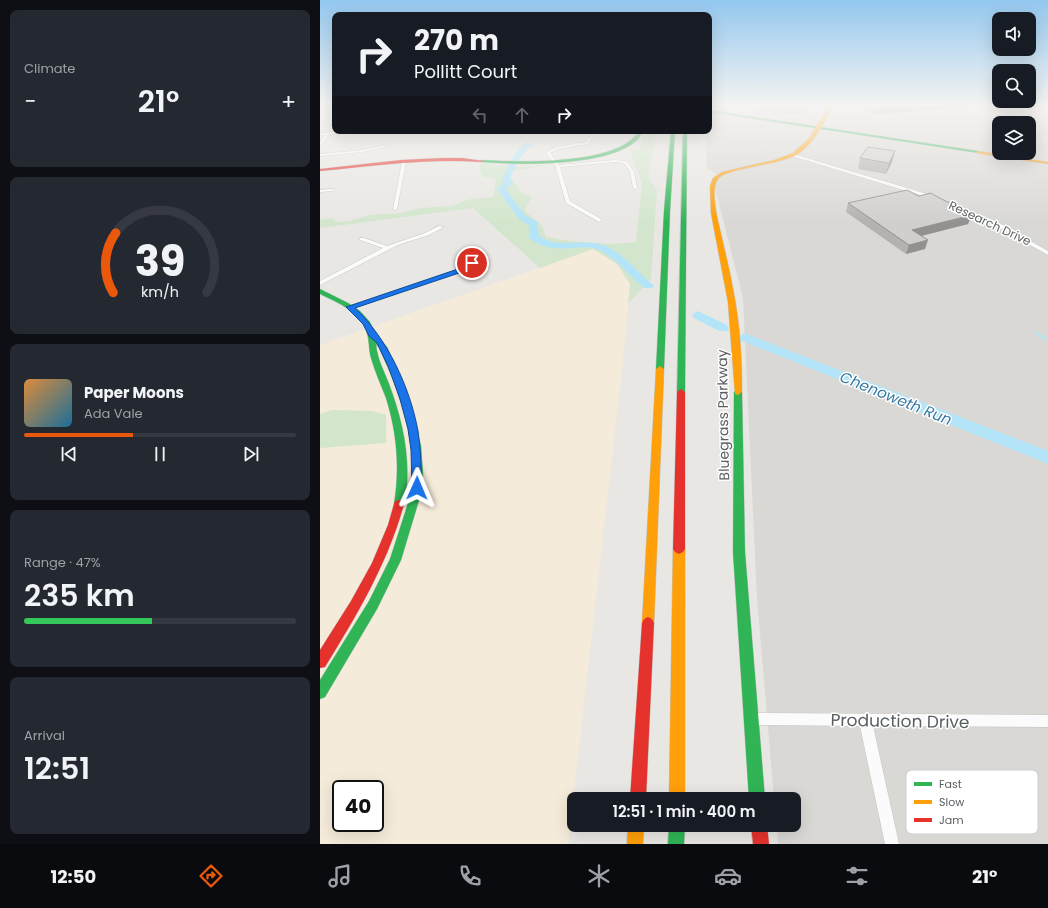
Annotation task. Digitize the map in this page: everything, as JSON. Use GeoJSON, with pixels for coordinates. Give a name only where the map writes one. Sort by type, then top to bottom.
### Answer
{"type":"FeatureCollection","features":[{"type":"Feature","properties":{"kind":"main road"},"geometry":{"type":"LineString","coordinates":[[320,170],[455,158],[509,164],[555,162],[617,149],[627,144]]}},
{"type":"Feature","properties":{"kind":"main road"},"geometry":{"type":"LineString","coordinates":[[638,792],[654,518],[667,211],[672,144]]}},
{"type":"Feature","properties":{"kind":"main road"},"geometry":{"type":"LineString","coordinates":[[677,792],[685,144]]}},
{"type":"Feature","properties":{"kind":"main road","name":"Bluegrass Parkway"},"geometry":{"type":"LineString","coordinates":[[757,792],[739,552],[738,368],[730,289],[715,219],[711,187],[714,179],[721,174],[792,155],[805,144]]}},
{"type":"Feature","properties":{"kind":"main road"},"geometry":{"type":"LineString","coordinates":[[929,144],[1048,162]]}},
{"type":"Feature","properties":{"kind":"main road"},"geometry":{"type":"LineString","coordinates":[[320,291],[350,307],[366,323],[372,335],[380,342],[392,366],[408,409],[416,450],[417,488],[408,526],[396,560],[382,589],[320,692]]}},
{"type":"Feature","properties":{"kind":"main road"},"geometry":{"type":"LineString","coordinates":[[320,662],[363,594],[380,560],[393,527],[402,491],[403,470],[400,433],[395,413],[371,347],[372,335]]}},
{"type":"Feature","properties":{"kind":"main road"},"geometry":{"type":"LineString","coordinates":[[635,844],[636,832]]}},
{"type":"Feature","properties":{"kind":"main road"},"geometry":{"type":"LineString","coordinates":[[676,844],[677,832]]}},
{"type":"Feature","properties":{"kind":"main road"},"geometry":{"type":"LineString","coordinates":[[760,832],[761,844]]}},
{"type":"Feature","properties":{"kind":"street"},"geometry":{"type":"LineString","coordinates":[[579,144],[557,148],[548,153],[555,162],[568,202],[575,208],[599,220]]}},
{"type":"Feature","properties":{"kind":"street"},"geometry":{"type":"LineString","coordinates":[[320,155],[363,151],[385,146]]}},
{"type":"Feature","properties":{"kind":"street","name":"Research Drive"},"geometry":{"type":"LineString","coordinates":[[792,155],[938,200]]}},
{"type":"Feature","properties":{"kind":"street"},"geometry":{"type":"LineString","coordinates":[[395,209],[404,162]]}},
{"type":"Feature","properties":{"kind":"street"},"geometry":{"type":"LineString","coordinates":[[555,162],[625,162],[632,171],[635,188]]}},
{"type":"Feature","properties":{"kind":"street"},"geometry":{"type":"LineString","coordinates":[[320,191],[331,190]]}},
{"type":"Feature","properties":{"kind":"street","name":"Research Drive"},"geometry":{"type":"LineString","coordinates":[[944,202],[997,224],[1048,253]]}},
{"type":"Feature","properties":{"kind":"street"},"geometry":{"type":"LineString","coordinates":[[320,283],[387,248],[441,227]]}},
{"type":"Feature","properties":{"kind":"street"},"geometry":{"type":"LineString","coordinates":[[362,239],[387,248]]}},
{"type":"Feature","properties":{"kind":"street"},"geometry":{"type":"LineString","coordinates":[[350,307],[457,272],[472,263]]}},
{"type":"Feature","properties":{"kind":"street","name":"Production Drive"},"geometry":{"type":"LineString","coordinates":[[752,720],[1048,721]]}},
{"type":"Feature","properties":{"kind":"street"},"geometry":{"type":"LineString","coordinates":[[865,720],[892,844]]}},
{"type":"Feature","properties":{"kind":"shaded area"},"geometry":{"type":"Polygon","coordinates":[[[706,144],[992,144],[992,160],[1036,160],[1036,144],[1048,144],[1048,844],[778,844],[777,832],[801,832],[801,792],[773,792],[757,598],[743,298],[715,188],[719,176],[707,168],[706,144]]]}},
{"type":"Feature","properties":{"kind":"shaded area"},"geometry":{"type":"Polygon","coordinates":[[[593,249],[617,264],[630,284],[624,351],[574,792],[567,792],[567,832],[569,832],[568,844],[320,844],[320,448],[386,443],[372,411],[332,410],[320,414],[320,345],[593,249]]]}},
{"type":"Feature","properties":{"kind":"green space"},"geometry":{"type":"Polygon","coordinates":[[[641,144],[654,144],[648,177],[657,190],[651,279],[628,304],[630,284],[617,264],[593,249],[540,268],[473,208],[320,228],[320,220],[331,218],[337,222],[350,221],[370,215],[401,213],[421,208],[452,206],[470,199],[493,197],[496,180],[494,178],[484,177],[479,170],[480,163],[520,167],[547,165],[513,171],[510,176],[520,192],[531,196],[532,199],[527,204],[525,211],[542,226],[546,237],[591,243],[613,244],[636,242],[642,184],[630,150],[641,148],[641,144]]]}},
{"type":"Feature","properties":{"kind":"green space"},"geometry":{"type":"Polygon","coordinates":[[[332,410],[372,411],[386,415],[386,443],[320,448],[320,414],[332,410]]]}},
{"type":"Feature","properties":{"kind":"building"},"geometry":{"type":"Polygon","coordinates":[[[868,147],[895,151],[889,163],[860,158],[868,147]]]}},
{"type":"Feature","properties":{"kind":"building"},"geometry":{"type":"Polygon","coordinates":[[[907,190],[919,196],[931,193],[972,215],[912,230],[928,240],[909,245],[848,203],[907,190]]]}},
{"type":"Feature","properties":{"kind":"waterway","name":"Chenoweth Run"},"geometry":{"type":"LineString","coordinates":[[514,162],[525,147],[529,144]]}},
{"type":"Feature","properties":{"kind":"waterway","name":"Chenoweth Run"},"geometry":{"type":"LineString","coordinates":[[513,165],[506,179],[509,183],[501,189],[522,217],[534,224],[534,237],[550,245],[585,245],[603,248],[648,286]]}},
{"type":"Feature","properties":{"kind":"waterway","name":"Chenoweth Run"},"geometry":{"type":"LineString","coordinates":[[698,315],[723,328]]}},
{"type":"Feature","properties":{"kind":"waterway"},"geometry":{"type":"LineString","coordinates":[[1034,332],[1048,340]]}},
{"type":"Feature","properties":{"kind":"waterway","name":"Chenoweth Run"},"geometry":{"type":"LineString","coordinates":[[744,337],[1048,458]]}},
{"type":"Feature","properties":{"kind":"traffic: fast"},"geometry":{"type":"LineString","coordinates":[[482,161],[517,163],[561,161],[603,154],[620,149],[628,144]]}},
{"type":"Feature","properties":{"kind":"traffic: fast"},"geometry":{"type":"LineString","coordinates":[[660,369],[667,211],[672,144]]}},
{"type":"Feature","properties":{"kind":"traffic: fast"},"geometry":{"type":"LineString","coordinates":[[681,392],[685,144]]}},
{"type":"Feature","properties":{"kind":"traffic: fast"},"geometry":{"type":"LineString","coordinates":[[928,144],[978,152]]}},
{"type":"Feature","properties":{"kind":"traffic: fast"},"geometry":{"type":"LineString","coordinates":[[320,291],[346,304],[357,313],[367,324],[372,335],[383,347],[397,379],[410,418],[416,446],[418,474],[415,497],[395,560],[373,605],[320,692]]}},
{"type":"Feature","properties":{"kind":"traffic: fast"},"geometry":{"type":"LineString","coordinates":[[372,335],[372,348],[390,399],[401,443],[403,473],[399,504]]}},
{"type":"Feature","properties":{"kind":"traffic: fast"},"geometry":{"type":"LineString","coordinates":[[738,392],[739,552],[756,792]]}},
{"type":"Feature","properties":{"kind":"traffic: fast"},"geometry":{"type":"LineString","coordinates":[[676,844],[677,832]]}},
{"type":"Feature","properties":{"kind":"traffic: slow"},"geometry":{"type":"LineString","coordinates":[[738,392],[737,353],[732,302],[717,231],[712,198],[712,186],[715,179],[723,173],[789,157],[795,154],[806,144]]}},
{"type":"Feature","properties":{"kind":"traffic: slow"},"geometry":{"type":"LineString","coordinates":[[978,152],[1048,163]]}},
{"type":"Feature","properties":{"kind":"traffic: slow"},"geometry":{"type":"LineString","coordinates":[[648,623],[660,369]]}},
{"type":"Feature","properties":{"kind":"traffic: slow"},"geometry":{"type":"LineString","coordinates":[[677,792],[679,549]]}},
{"type":"Feature","properties":{"kind":"traffic: slow"},"geometry":{"type":"LineString","coordinates":[[635,844],[636,832]]}},
{"type":"Feature","properties":{"kind":"traffic: jam"},"geometry":{"type":"LineString","coordinates":[[320,170],[421,160],[462,159],[482,161]]}},
{"type":"Feature","properties":{"kind":"traffic: jam"},"geometry":{"type":"LineString","coordinates":[[679,549],[681,392]]}},
{"type":"Feature","properties":{"kind":"traffic: jam"},"geometry":{"type":"LineString","coordinates":[[320,662],[366,586],[385,546],[399,504]]}},
{"type":"Feature","properties":{"kind":"traffic: jam"},"geometry":{"type":"LineString","coordinates":[[638,792],[648,623]]}},
{"type":"Feature","properties":{"kind":"traffic: jam"},"geometry":{"type":"LineString","coordinates":[[760,832],[761,844]]}},
{"type":"Feature","properties":{"kind":"route"},"geometry":{"type":"LineString","coordinates":[[417,488],[416,450],[408,409],[392,366],[380,342],[372,335],[366,323],[350,307],[457,272],[472,263]]}}]}
